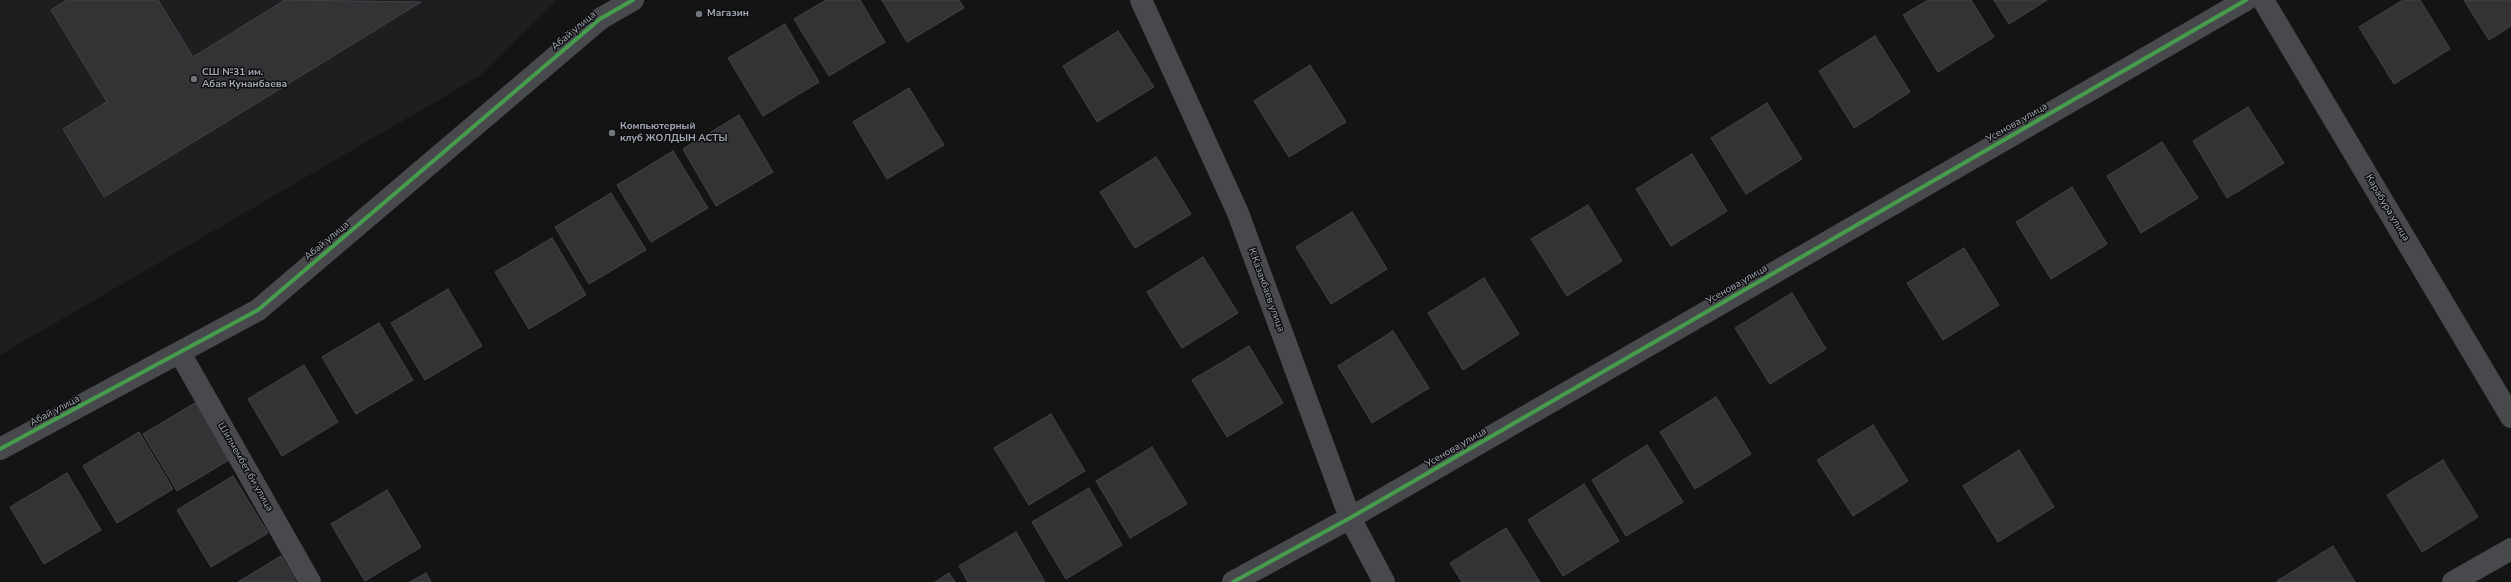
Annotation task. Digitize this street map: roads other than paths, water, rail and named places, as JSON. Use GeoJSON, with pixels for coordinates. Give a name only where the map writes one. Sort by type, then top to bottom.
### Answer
{"type":"FeatureCollection","features":[{"type":"Feature","properties":{"kind":"street","name":"Абай улица"},"geometry":{"type":"LineString","coordinates":[[0,449],[258,310],[600,19],[634,0]]}},
{"type":"Feature","properties":{"kind":"street","name":"К.Казакбаев улица"},"geometry":{"type":"LineString","coordinates":[[1142,0],[1238,213],[1350,518],[1384,582]]}},
{"type":"Feature","properties":{"kind":"street","name":"Усенова улица"},"geometry":{"type":"LineString","coordinates":[[1233,582],[1350,518],[2246,0]]}},
{"type":"Feature","properties":{"kind":"street","name":"Карабура улица"},"geometry":{"type":"LineString","coordinates":[[2263,0],[2511,417]]}},
{"type":"Feature","properties":{"kind":"street","name":"Шилмембет би улица"},"geometry":{"type":"LineString","coordinates":[[180,353],[310,582]]}},
{"type":"Feature","properties":{"kind":"street"},"geometry":{"type":"LineString","coordinates":[[2453,582],[2511,549]]}},
{"type":"Feature","properties":{"kind":"place","name":"Магазин"},"geometry":{"type":"Point","coordinates":[699,14]}},
{"type":"Feature","properties":{"kind":"place","name":"СШ №31 им. Абая Кунанбаева"},"geometry":{"type":"Point","coordinates":[194,79]}},
{"type":"Feature","properties":{"kind":"place","name":"Компьютерный клуб ЖОЛДЫН АСТЫ"},"geometry":{"type":"Point","coordinates":[612,133]}}]}
